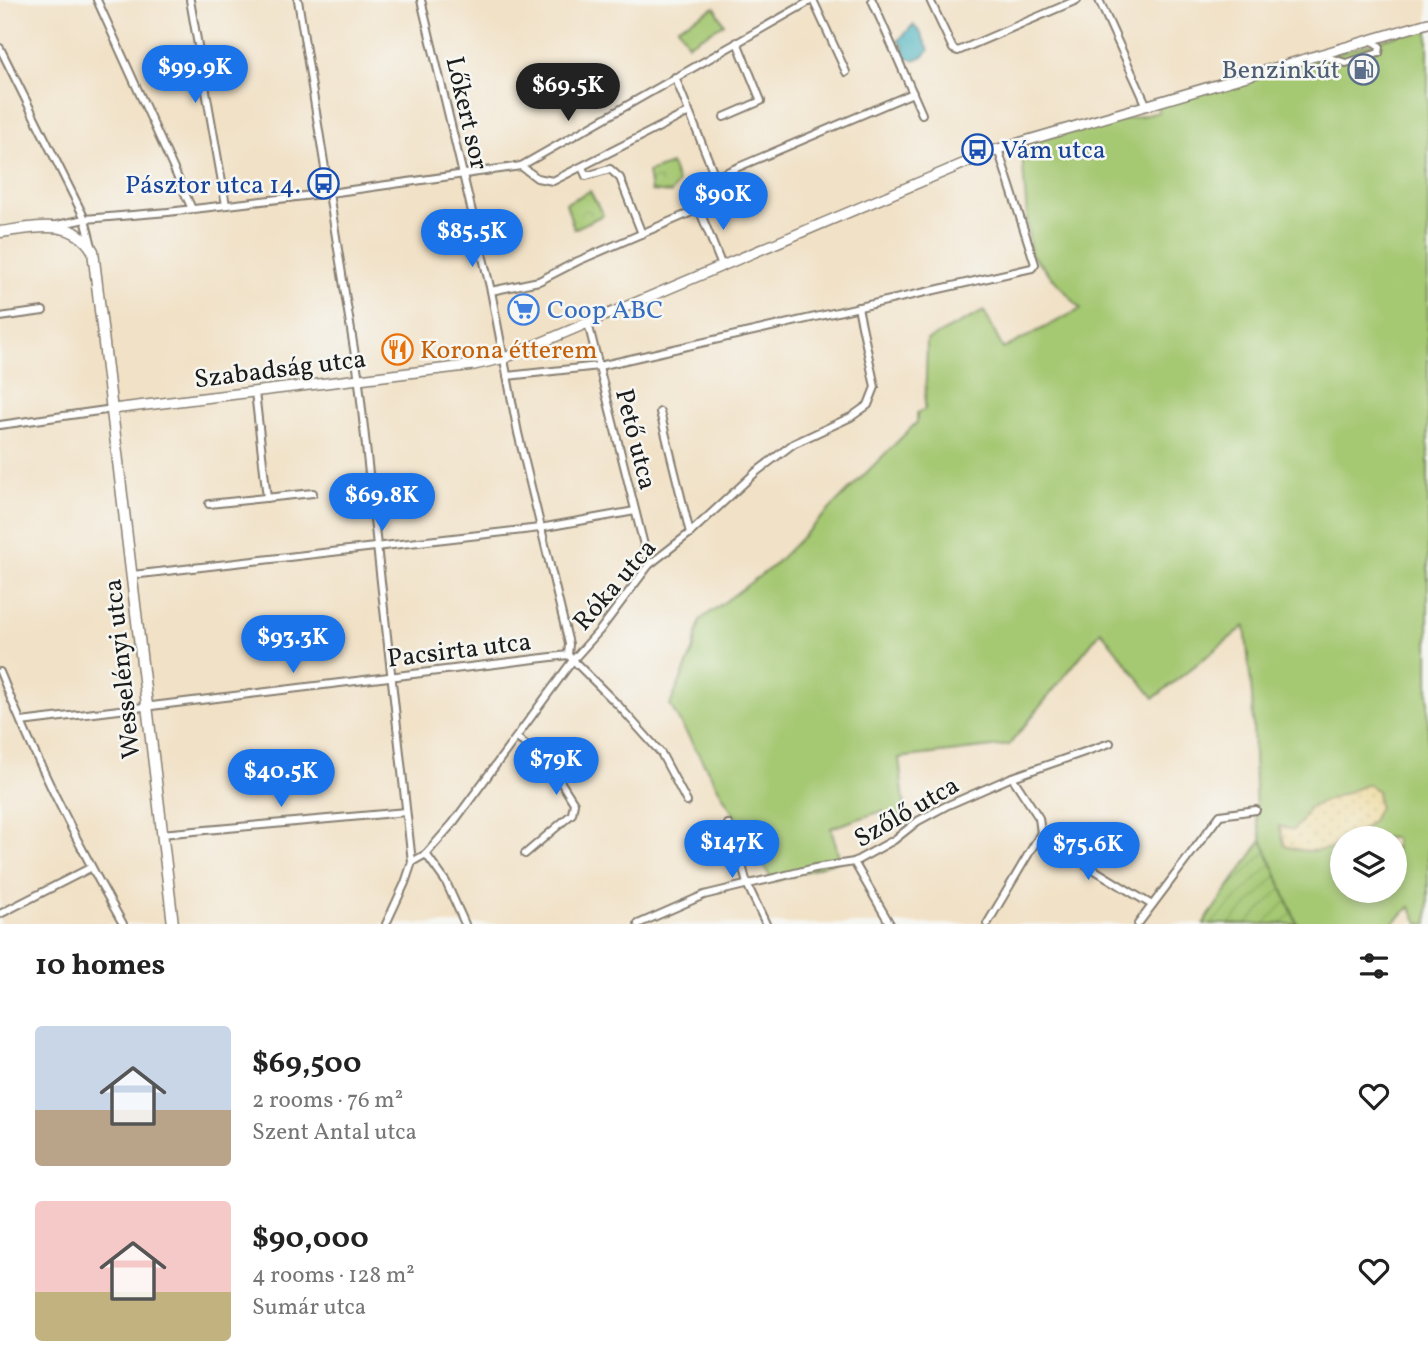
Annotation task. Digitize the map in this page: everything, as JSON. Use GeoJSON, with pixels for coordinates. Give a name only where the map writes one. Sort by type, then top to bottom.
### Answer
{"type":"FeatureCollection","features":[{"type":"Feature","properties":{"kind":"main road","name":"Szabadság utca"},"geometry":{"type":"LineString","coordinates":[[113,409],[474,365],[505,358],[998,149],[1428,23]]}},
{"type":"Feature","properties":{"kind":"main road"},"geometry":{"type":"LineString","coordinates":[[0,232],[61,227],[76,231],[86,239],[93,251]]}},
{"type":"Feature","properties":{"kind":"main road","name":"Wesselényi utca"},"geometry":{"type":"LineString","coordinates":[[93,251],[173,924]]}},
{"type":"Feature","properties":{"kind":"street"},"geometry":{"type":"LineString","coordinates":[[97,0],[192,209]]}},
{"type":"Feature","properties":{"kind":"street"},"geometry":{"type":"LineString","coordinates":[[190,0],[226,205]]}},
{"type":"Feature","properties":{"kind":"street"},"geometry":{"type":"LineString","coordinates":[[298,0],[357,379],[412,862],[386,924]]}},
{"type":"Feature","properties":{"kind":"street","name":"Lőkert sor"},"geometry":{"type":"LineString","coordinates":[[421,0],[491,291],[507,376],[570,657]]}},
{"type":"Feature","properties":{"kind":"street"},"geometry":{"type":"LineString","coordinates":[[48,228],[85,219],[330,193],[522,166],[812,0],[846,72]]}},
{"type":"Feature","properties":{"kind":"street"},"geometry":{"type":"LineString","coordinates":[[872,0],[922,114]]}},
{"type":"Feature","properties":{"kind":"street"},"geometry":{"type":"LineString","coordinates":[[930,0],[953,49],[958,51],[1077,0]]}},
{"type":"Feature","properties":{"kind":"street"},"geometry":{"type":"LineString","coordinates":[[1099,0],[1146,104]]}},
{"type":"Feature","properties":{"kind":"street"},"geometry":{"type":"LineString","coordinates":[[1318,55],[1346,63],[1379,53],[1381,47],[1371,39]]}},
{"type":"Feature","properties":{"kind":"street"},"geometry":{"type":"LineString","coordinates":[[724,117],[761,100],[737,42]]}},
{"type":"Feature","properties":{"kind":"street"},"geometry":{"type":"LineString","coordinates":[[0,48],[85,219],[93,251]]}},
{"type":"Feature","properties":{"kind":"street"},"geometry":{"type":"LineString","coordinates":[[491,291],[539,281],[708,203],[715,192],[715,177],[675,77]]}},
{"type":"Feature","properties":{"kind":"street"},"geometry":{"type":"LineString","coordinates":[[715,177],[913,93]]}},
{"type":"Feature","properties":{"kind":"street"},"geometry":{"type":"LineString","coordinates":[[522,166],[537,178],[554,181],[689,112]]}},
{"type":"Feature","properties":{"kind":"street"},"geometry":{"type":"LineString","coordinates":[[507,376],[599,366],[1032,268],[1035,264],[998,149]]}},
{"type":"Feature","properties":{"kind":"street"},"geometry":{"type":"LineString","coordinates":[[582,167],[586,176],[610,169],[620,178],[642,234]]}},
{"type":"Feature","properties":{"kind":"street"},"geometry":{"type":"LineString","coordinates":[[699,209],[722,266]]}},
{"type":"Feature","properties":{"kind":"street","name":"Róka utca"},"geometry":{"type":"LineString","coordinates":[[412,862],[426,854],[517,738],[570,657],[600,630],[649,565],[690,533],[755,472],[793,444],[851,417],[868,405],[875,387],[858,307]]}},
{"type":"Feature","properties":{"kind":"street"},"geometry":{"type":"LineString","coordinates":[[0,317],[43,311]]}},
{"type":"Feature","properties":{"kind":"street","name":"Pető utca"},"geometry":{"type":"LineString","coordinates":[[588,323],[649,565]]}},
{"type":"Feature","properties":{"kind":"street"},"geometry":{"type":"LineString","coordinates":[[255,393],[267,498]]}},
{"type":"Feature","properties":{"kind":"street","name":"Szabadság utca"},"geometry":{"type":"LineString","coordinates":[[0,425],[113,409]]}},
{"type":"Feature","properties":{"kind":"street"},"geometry":{"type":"LineString","coordinates":[[660,412],[690,533]]}},
{"type":"Feature","properties":{"kind":"street"},"geometry":{"type":"LineString","coordinates":[[209,504],[313,493]]}},
{"type":"Feature","properties":{"kind":"street"},"geometry":{"type":"LineString","coordinates":[[132,575],[540,528],[635,511]]}},
{"type":"Feature","properties":{"kind":"street"},"geometry":{"type":"LineString","coordinates":[[570,657],[661,753],[687,802]]}},
{"type":"Feature","properties":{"kind":"street","name":"Pacsirta utca"},"geometry":{"type":"LineString","coordinates":[[21,722],[146,705],[570,657]]}},
{"type":"Feature","properties":{"kind":"street"},"geometry":{"type":"LineString","coordinates":[[0,672],[90,868],[123,924]]}},
{"type":"Feature","properties":{"kind":"street"},"geometry":{"type":"LineString","coordinates":[[517,738],[548,762],[575,803],[572,814],[525,854]]}},
{"type":"Feature","properties":{"kind":"street","name":"Szőlő utca"},"geometry":{"type":"LineString","coordinates":[[638,924],[704,895],[815,868],[854,863],[946,806],[1012,777],[1110,743]]}},
{"type":"Feature","properties":{"kind":"street"},"geometry":{"type":"LineString","coordinates":[[987,924],[1039,836],[1041,825],[1012,777]]}},
{"type":"Feature","properties":{"kind":"street"},"geometry":{"type":"LineString","coordinates":[[1138,924],[1220,815],[1256,810]]}},
{"type":"Feature","properties":{"kind":"street"},"geometry":{"type":"LineString","coordinates":[[161,834],[406,812]]}},
{"type":"Feature","properties":{"kind":"street"},"geometry":{"type":"LineString","coordinates":[[728,824],[747,884],[766,924]]}},
{"type":"Feature","properties":{"kind":"street"},"geometry":{"type":"LineString","coordinates":[[1039,836],[1152,905]]}},
{"type":"Feature","properties":{"kind":"street"},"geometry":{"type":"LineString","coordinates":[[426,854],[446,882],[465,924]]}},
{"type":"Feature","properties":{"kind":"street"},"geometry":{"type":"LineString","coordinates":[[854,863],[890,924]]}},
{"type":"Feature","properties":{"kind":"street"},"geometry":{"type":"LineString","coordinates":[[0,914],[90,868]]}},
{"type":"Feature","properties":{"kind":"green space"},"geometry":{"type":"Polygon","coordinates":[[[715,7],[724,24],[688,44],[678,27],[715,7]]]}},
{"type":"Feature","properties":{"kind":"green space"},"geometry":{"type":"Polygon","coordinates":[[[1428,26],[1428,924],[1419,924],[1410,907],[1392,924],[1297,924],[1262,840],[1256,816],[1252,696],[1245,626],[1154,698],[1101,631],[1009,745],[899,758],[907,828],[882,811],[831,828],[840,860],[773,882],[670,705],[693,651],[700,620],[773,566],[917,422],[917,413],[925,409],[927,340],[984,311],[1003,349],[1081,309],[1030,253],[1021,143],[1159,112],[1157,106],[1428,26]]]}},
{"type":"Feature","properties":{"kind":"green space"},"geometry":{"type":"Polygon","coordinates":[[[671,164],[678,183],[671,193],[651,191],[648,172],[671,164]]]}},
{"type":"Feature","properties":{"kind":"green space"},"geometry":{"type":"Polygon","coordinates":[[[590,191],[603,215],[574,229],[566,203],[590,191]]]}},
{"type":"Feature","properties":{"kind":"green space"},"geometry":{"type":"Polygon","coordinates":[[[1262,840],[1297,924],[1203,924],[1262,840]]]}},
{"type":"Feature","properties":{"kind":"sand"},"geometry":{"type":"Polygon","coordinates":[[[1368,784],[1377,791],[1379,807],[1367,826],[1330,826],[1330,848],[1307,851],[1285,846],[1279,826],[1293,830],[1302,821],[1308,808],[1368,784]]]}},
{"type":"Feature","properties":{"kind":"water"},"geometry":{"type":"Polygon","coordinates":[[[913,25],[920,32],[929,50],[924,56],[914,60],[904,57],[904,46],[898,41],[913,25]]]}},
{"type":"Feature","properties":{"kind":"place","name":"Benzinkút"},"geometry":{"type":"Point","coordinates":[1363,69]}},
{"type":"Feature","properties":{"kind":"place","name":"Vám utca"},"geometry":{"type":"Point","coordinates":[978,149]}},
{"type":"Feature","properties":{"kind":"place","name":"Pásztor utca 14."},"geometry":{"type":"Point","coordinates":[324,184]}},
{"type":"Feature","properties":{"kind":"place","name":"Coop ABC"},"geometry":{"type":"Point","coordinates":[524,309]}},
{"type":"Feature","properties":{"kind":"place","name":"Korona étterem"},"geometry":{"type":"Point","coordinates":[397,349]}}]}
